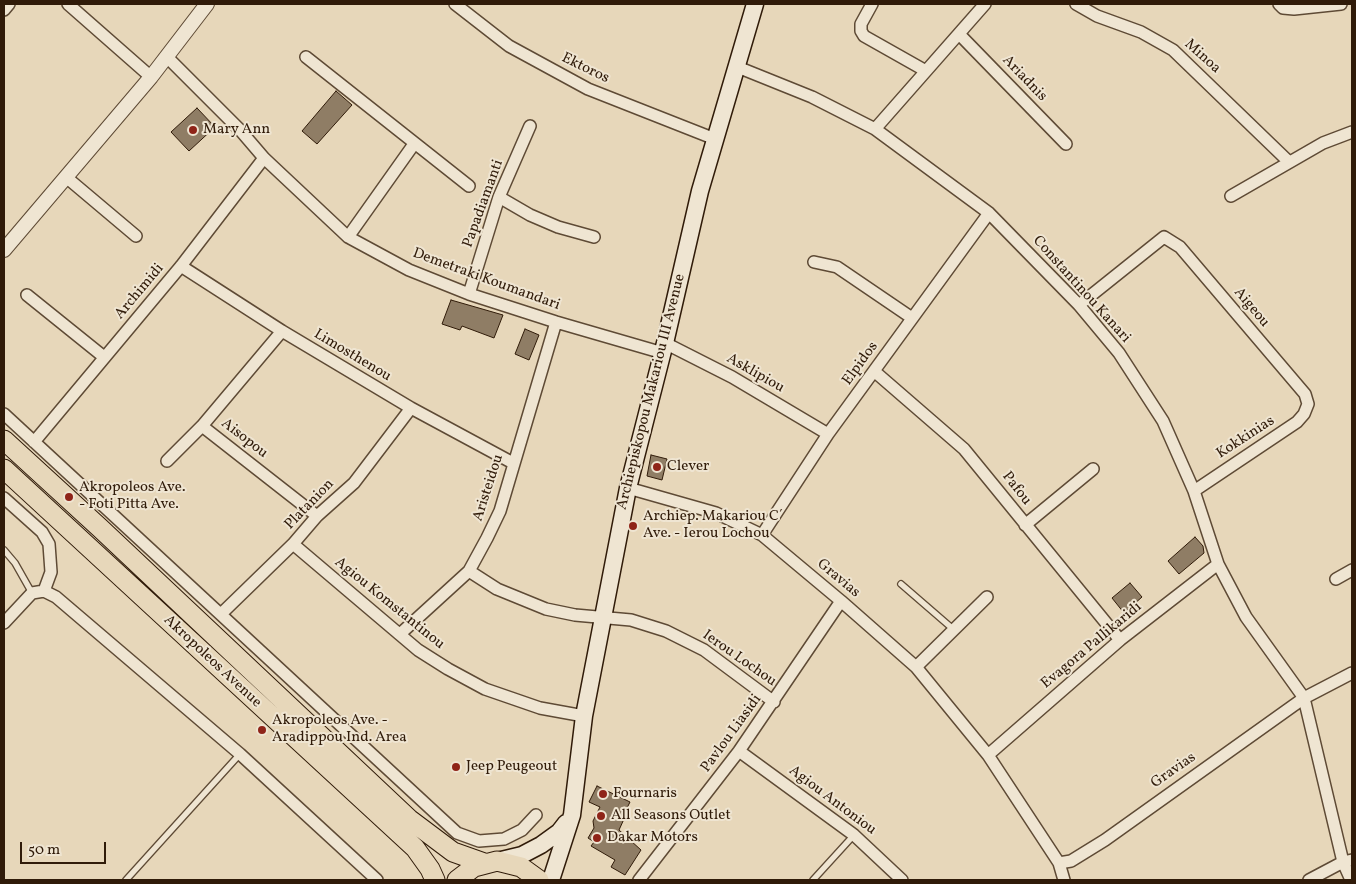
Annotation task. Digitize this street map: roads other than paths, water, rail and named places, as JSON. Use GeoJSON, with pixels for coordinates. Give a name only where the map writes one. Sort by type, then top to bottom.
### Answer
{"type":"FeatureCollection","features":[{"type":"Feature","properties":{"kind":"highway","name":"Akropoleos Avenue"},"geometry":{"type":"LineString","coordinates":[[4,440],[409,819],[453,852],[491,862],[521,866],[539,880]]}},
{"type":"Feature","properties":{"kind":"highway","name":"Akropoleos Avenue"},"geometry":{"type":"LineString","coordinates":[[4,469],[415,848],[430,869],[435,880]]}},
{"type":"Feature","properties":{"kind":"highway"},"geometry":{"type":"LineString","coordinates":[[457,880],[474,867],[491,862]]}},
{"type":"Feature","properties":{"kind":"main road","name":"Archiepiskopou Makariou III Avenue"},"geometry":{"type":"LineString","coordinates":[[551,880],[572,815],[584,716],[601,617],[628,488],[715,139],[735,66],[755,4]]}},
{"type":"Feature","properties":{"kind":"main road"},"geometry":{"type":"LineString","coordinates":[[491,862],[522,854],[542,845],[559,832],[572,815]]}},
{"type":"Feature","properties":{"kind":"street"},"geometry":{"type":"LineString","coordinates":[[4,10],[10,4]]}},
{"type":"Feature","properties":{"kind":"street"},"geometry":{"type":"LineString","coordinates":[[68,4],[151,76]]}},
{"type":"Feature","properties":{"kind":"street"},"geometry":{"type":"LineString","coordinates":[[4,250],[167,57],[207,4]]}},
{"type":"Feature","properties":{"kind":"street","name":"Ektoros"},"geometry":{"type":"LineString","coordinates":[[455,4],[508,46],[588,88],[715,139]]}},
{"type":"Feature","properties":{"kind":"street"},"geometry":{"type":"LineString","coordinates":[[872,4],[861,24],[861,31],[864,36],[926,71]]}},
{"type":"Feature","properties":{"kind":"street"},"geometry":{"type":"LineString","coordinates":[[875,130],[985,4]]}},
{"type":"Feature","properties":{"kind":"street","name":"Minoa"},"geometry":{"type":"LineString","coordinates":[[1076,4],[1097,16],[1141,32],[1173,50],[1288,162]]}},
{"type":"Feature","properties":{"kind":"street"},"geometry":{"type":"LineString","coordinates":[[1281,6],[1306,9],[1341,4]]}},
{"type":"Feature","properties":{"kind":"street","name":"Ariadnis"},"geometry":{"type":"LineString","coordinates":[[959,34],[1066,144]]}},
{"type":"Feature","properties":{"kind":"street","name":"Demetraki Koumandari"},"geometry":{"type":"LineString","coordinates":[[167,57],[240,130],[264,158],[348,236],[409,270],[469,294],[556,322],[664,348]]}},
{"type":"Feature","properties":{"kind":"street"},"geometry":{"type":"LineString","coordinates":[[306,57],[468,186]]}},
{"type":"Feature","properties":{"kind":"street","name":"Constantinou Kanari"},"geometry":{"type":"LineString","coordinates":[[735,66],[812,98],[875,130],[989,213],[1079,305],[1119,353],[1163,421],[1194,491],[1218,564],[1246,617],[1304,698],[1348,861],[1351,880]]}},
{"type":"Feature","properties":{"kind":"street","name":"Papadiamanti"},"geometry":{"type":"LineString","coordinates":[[469,294],[499,197],[530,126]]}},
{"type":"Feature","properties":{"kind":"street"},"geometry":{"type":"LineString","coordinates":[[1231,196],[1322,143],[1352,132]]}},
{"type":"Feature","properties":{"kind":"street"},"geometry":{"type":"LineString","coordinates":[[348,236],[414,144]]}},
{"type":"Feature","properties":{"kind":"street","name":"Archimidi"},"geometry":{"type":"LineString","coordinates":[[34,442],[181,266],[264,158]]}},
{"type":"Feature","properties":{"kind":"street"},"geometry":{"type":"LineString","coordinates":[[66,177],[136,236]]}},
{"type":"Feature","properties":{"kind":"street"},"geometry":{"type":"LineString","coordinates":[[499,197],[544,221],[594,237]]}},
{"type":"Feature","properties":{"kind":"street","name":"Elpidos"},"geometry":{"type":"LineString","coordinates":[[762,535],[828,434],[989,213]]}},
{"type":"Feature","properties":{"kind":"street","name":"Aigeou"},"geometry":{"type":"LineString","coordinates":[[1079,305],[1164,236],[1180,247],[1304,394],[1308,404]]}},
{"type":"Feature","properties":{"kind":"street"},"geometry":{"type":"LineString","coordinates":[[814,262],[837,267],[912,318]]}},
{"type":"Feature","properties":{"kind":"street","name":"Limosthenou"},"geometry":{"type":"LineString","coordinates":[[181,266],[282,331],[411,408],[513,463]]}},
{"type":"Feature","properties":{"kind":"street"},"geometry":{"type":"LineString","coordinates":[[27,295],[104,357]]}},
{"type":"Feature","properties":{"kind":"street","name":"Aristeidou"},"geometry":{"type":"LineString","coordinates":[[400,634],[469,570],[500,511],[556,322]]}},
{"type":"Feature","properties":{"kind":"street","name":"Aisopou"},"geometry":{"type":"LineString","coordinates":[[282,331],[202,426],[317,516]]}},
{"type":"Feature","properties":{"kind":"street","name":"Asklipiou"},"geometry":{"type":"LineString","coordinates":[[664,348],[732,377],[828,434]]}},
{"type":"Feature","properties":{"kind":"street","name":"Pafou"},"geometry":{"type":"LineString","coordinates":[[874,371],[964,449],[1120,640]]}},
{"type":"Feature","properties":{"kind":"street","name":"Kokkinias"},"geometry":{"type":"LineString","coordinates":[[1194,491],[1297,422],[1304,414],[1308,404]]}},
{"type":"Feature","properties":{"kind":"street","name":"Platanion"},"geometry":{"type":"LineString","coordinates":[[221,614],[293,544],[317,516],[354,483],[411,408]]}},
{"type":"Feature","properties":{"kind":"street"},"geometry":{"type":"LineString","coordinates":[[4,414],[457,833],[479,841],[504,839],[522,830],[536,816]]}},
{"type":"Feature","properties":{"kind":"street"},"geometry":{"type":"LineString","coordinates":[[167,461],[202,426]]}},
{"type":"Feature","properties":{"kind":"street"},"geometry":{"type":"LineString","coordinates":[[1025,525],[1093,469]]}},
{"type":"Feature","properties":{"kind":"street","name":"Gravias"},"geometry":{"type":"LineString","coordinates":[[628,488],[716,513],[762,535],[841,601],[916,668],[988,755],[1060,864],[1064,880]]}},
{"type":"Feature","properties":{"kind":"street"},"geometry":{"type":"LineString","coordinates":[[4,498],[42,532],[49,544],[51,572],[38,592],[4,623]]}},
{"type":"Feature","properties":{"kind":"street","name":"Agiou Komstantinou"},"geometry":{"type":"LineString","coordinates":[[293,544],[425,655],[485,689],[540,708],[584,716]]}},
{"type":"Feature","properties":{"kind":"street","name":"Evagora Pallikaridi"},"geometry":{"type":"LineString","coordinates":[[988,755],[1120,640],[1218,564]]}},
{"type":"Feature","properties":{"kind":"street","name":"Ierou Lochou"},"geometry":{"type":"LineString","coordinates":[[469,570],[497,589],[524,601],[556,611],[631,620],[666,632],[704,650],[774,702]]}},
{"type":"Feature","properties":{"kind":"street"},"geometry":{"type":"LineString","coordinates":[[1336,579],[1352,570]]}},
{"type":"Feature","properties":{"kind":"street"},"geometry":{"type":"LineString","coordinates":[[38,592],[56,597],[240,754],[378,880]]}},
{"type":"Feature","properties":{"kind":"street"},"geometry":{"type":"LineString","coordinates":[[916,668],[987,597]]}},
{"type":"Feature","properties":{"kind":"street","name":"Pavlou Liasidi"},"geometry":{"type":"LineString","coordinates":[[639,880],[739,751],[841,601]]}},
{"type":"Feature","properties":{"kind":"street","name":"Gravias"},"geometry":{"type":"LineString","coordinates":[[1060,864],[1071,861],[1105,840],[1304,698],[1352,673]]}},
{"type":"Feature","properties":{"kind":"street","name":"Agiou Antoniou"},"geometry":{"type":"LineString","coordinates":[[739,751],[854,834],[902,880]]}},
{"type":"Feature","properties":{"kind":"street"},"geometry":{"type":"LineString","coordinates":[[1309,880],[1348,861]]}},
{"type":"Feature","properties":{"kind":"lane"},"geometry":{"type":"LineString","coordinates":[[4,550],[38,592]]}},
{"type":"Feature","properties":{"kind":"lane"},"geometry":{"type":"LineString","coordinates":[[901,584],[953,629]]}},
{"type":"Feature","properties":{"kind":"lane"},"geometry":{"type":"LineString","coordinates":[[126,880],[240,754]]}},
{"type":"Feature","properties":{"kind":"lane"},"geometry":{"type":"LineString","coordinates":[[814,880],[854,834]]}},
{"type":"Feature","properties":{"kind":"place","name":"Mary Ann"},"geometry":{"type":"Point","coordinates":[193,130]}},
{"type":"Feature","properties":{"kind":"place","name":"Clever"},"geometry":{"type":"Point","coordinates":[657,467]}},
{"type":"Feature","properties":{"kind":"place","name":"Akropoleos Ave. - Foti Pitta Ave."},"geometry":{"type":"Point","coordinates":[69,497]}},
{"type":"Feature","properties":{"kind":"place","name":"Archiep. Makariou C´ Ave. - Ierou Lochou"},"geometry":{"type":"Point","coordinates":[633,526]}},
{"type":"Feature","properties":{"kind":"place","name":"Akropoleos Ave. - Aradippou Ind. Area"},"geometry":{"type":"Point","coordinates":[262,730]}},
{"type":"Feature","properties":{"kind":"place","name":"Jeep Peugeout"},"geometry":{"type":"Point","coordinates":[456,767]}},
{"type":"Feature","properties":{"kind":"place","name":"Fournaris"},"geometry":{"type":"Point","coordinates":[603,794]}},
{"type":"Feature","properties":{"kind":"place","name":"All Seasons Outlet"},"geometry":{"type":"Point","coordinates":[601,816]}},
{"type":"Feature","properties":{"kind":"place","name":"Dakar Motors"},"geometry":{"type":"Point","coordinates":[597,838]}}]}
